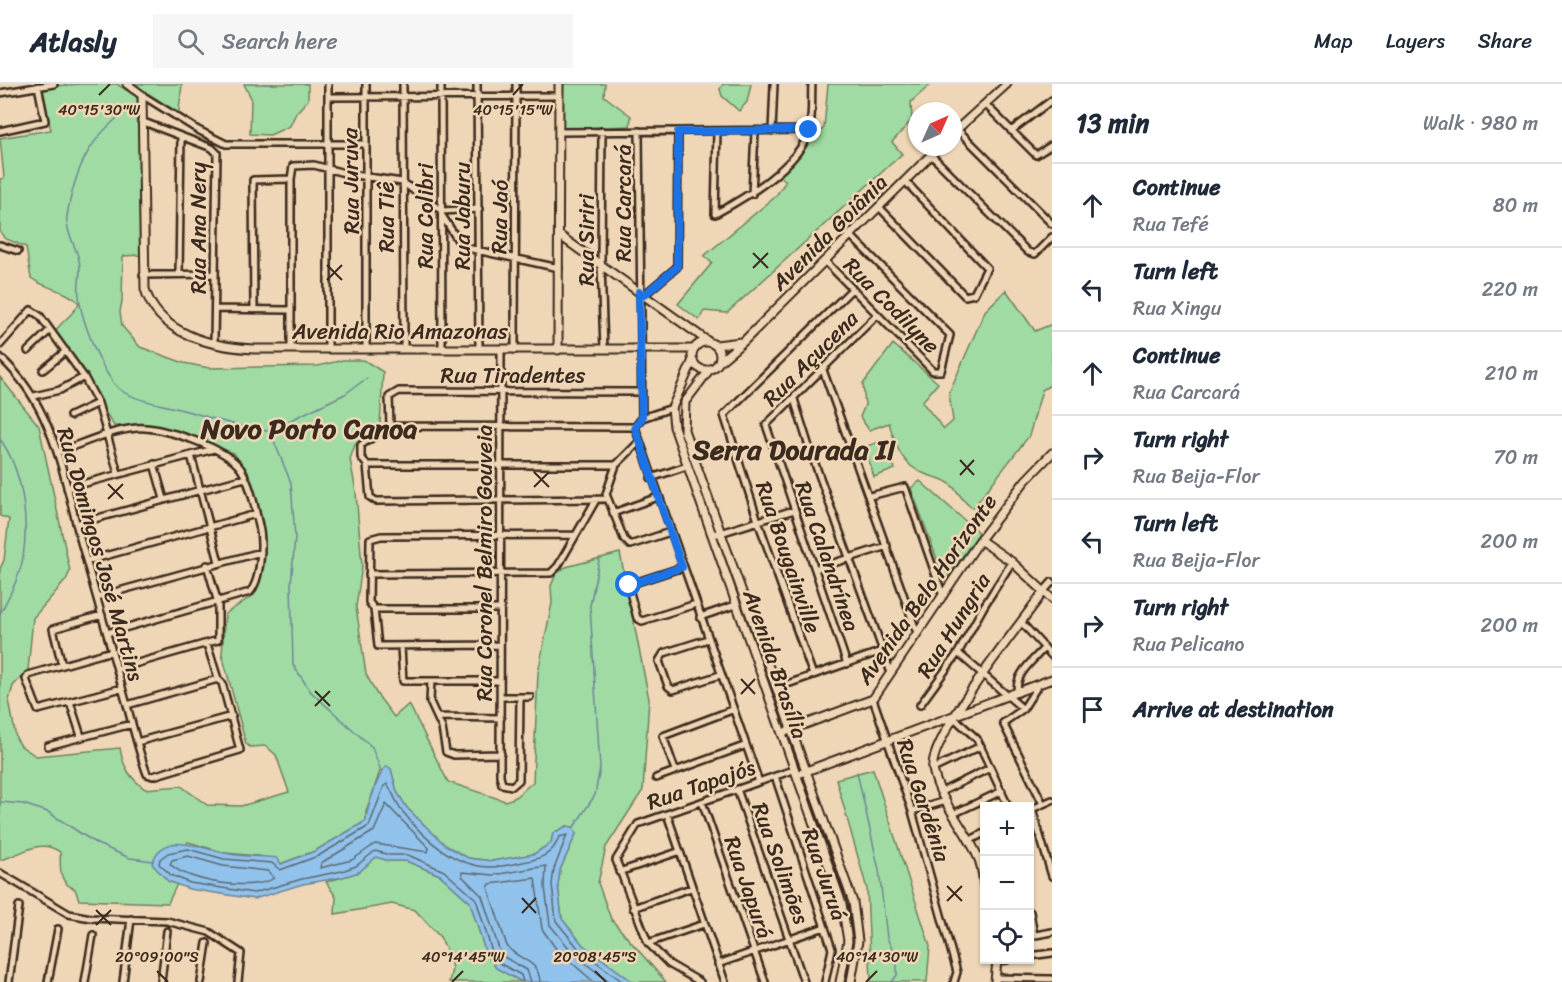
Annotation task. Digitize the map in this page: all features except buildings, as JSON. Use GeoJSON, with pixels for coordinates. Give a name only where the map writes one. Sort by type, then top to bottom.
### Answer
{"type":"FeatureCollection","features":[{"type":"Feature","properties":{"kind":"street"},"geometry":{"type":"LineString","coordinates":[[0,93],[54,84]]}},
{"type":"Feature","properties":{"kind":"street","name":"Rua Ana Nery"},"geometry":{"type":"LineString","coordinates":[[128,84],[198,130],[226,144],[327,144]]}},
{"type":"Feature","properties":{"kind":"street"},"geometry":{"type":"LineString","coordinates":[[328,84],[328,349]]}},
{"type":"Feature","properties":{"kind":"street","name":"Rua Juruva"},"geometry":{"type":"LineString","coordinates":[[366,84],[364,144],[366,349]]}},
{"type":"Feature","properties":{"kind":"street","name":"Rua Tiê"},"geometry":{"type":"LineString","coordinates":[[403,84],[404,349]]}},
{"type":"Feature","properties":{"kind":"street","name":"Rua Colibri"},"geometry":{"type":"LineString","coordinates":[[441,84],[441,349]]}},
{"type":"Feature","properties":{"kind":"street","name":"Rua Jaburu"},"geometry":{"type":"LineString","coordinates":[[477,84],[479,349]]}},
{"type":"Feature","properties":{"kind":"street","name":"Rua Jaó"},"geometry":{"type":"LineString","coordinates":[[515,350],[516,84]]}},
{"type":"Feature","properties":{"kind":"street"},"geometry":{"type":"LineString","coordinates":[[558,350],[559,84]]}},
{"type":"Feature","properties":{"kind":"street"},"geometry":{"type":"LineString","coordinates":[[772,131],[774,84]]}},
{"type":"Feature","properties":{"kind":"street"},"geometry":{"type":"LineString","coordinates":[[717,131],[715,214],[752,194],[790,159],[809,130],[812,84]]}},
{"type":"Feature","properties":{"kind":"street"},"geometry":{"type":"LineString","coordinates":[[962,125],[1007,84]]}},
{"type":"Feature","properties":{"kind":"street"},"geometry":{"type":"LineString","coordinates":[[0,131],[45,121],[38,86]]}},
{"type":"Feature","properties":{"kind":"street","name":"Avenida Rio Amazonas"},"geometry":{"type":"LineString","coordinates":[[142,95],[142,275],[147,297],[164,322],[178,331],[244,349],[694,348]]}},
{"type":"Feature","properties":{"kind":"street"},"geometry":{"type":"LineString","coordinates":[[329,97],[559,96]]}},
{"type":"Feature","properties":{"kind":"street"},"geometry":{"type":"LineString","coordinates":[[1011,131],[1052,100]]}},
{"type":"Feature","properties":{"kind":"street"},"geometry":{"type":"LineString","coordinates":[[985,104],[1036,155],[1052,145]]}},
{"type":"Feature","properties":{"kind":"street"},"geometry":{"type":"LineString","coordinates":[[141,122],[181,138],[179,274]]}},
{"type":"Feature","properties":{"kind":"street","name":"Rua Siriri"},"geometry":{"type":"LineString","coordinates":[[602,130],[604,349]]}},
{"type":"Feature","properties":{"kind":"street"},"geometry":{"type":"LineString","coordinates":[[559,132],[809,130]]}},
{"type":"Feature","properties":{"kind":"street","name":"Rua Carcará"},"geometry":{"type":"LineString","coordinates":[[639,131],[642,418]]}},
{"type":"Feature","properties":{"kind":"street"},"geometry":{"type":"LineString","coordinates":[[642,294],[677,267],[678,132]]}},
{"type":"Feature","properties":{"kind":"street"},"geometry":{"type":"LineString","coordinates":[[752,194],[755,132]]}},
{"type":"Feature","properties":{"kind":"street","name":"Rua Ana Nery"},"geometry":{"type":"LineString","coordinates":[[181,138],[212,148],[218,154],[214,342]]}},
{"type":"Feature","properties":{"kind":"street"},"geometry":{"type":"LineString","coordinates":[[962,138],[1052,224]]}},
{"type":"Feature","properties":{"kind":"street"},"geometry":{"type":"LineString","coordinates":[[327,144],[364,144]]}},
{"type":"Feature","properties":{"kind":"street","name":"Avenida Goiânia"},"geometry":{"type":"LineString","coordinates":[[719,362],[744,341],[930,156]]}},
{"type":"Feature","properties":{"kind":"street"},"geometry":{"type":"LineString","coordinates":[[932,156],[1032,254],[1038,252],[1052,237]]}},
{"type":"Feature","properties":{"kind":"street"},"geometry":{"type":"LineString","coordinates":[[291,349],[291,179],[293,166],[314,165],[366,178],[402,182],[442,213],[461,244],[477,251],[559,268]]}},
{"type":"Feature","properties":{"kind":"street"},"geometry":{"type":"LineString","coordinates":[[254,310],[254,180],[291,179]]}},
{"type":"Feature","properties":{"kind":"street"},"geometry":{"type":"LineString","coordinates":[[880,208],[965,296],[974,294],[987,271],[983,264],[905,181]]}},
{"type":"Feature","properties":{"kind":"street"},"geometry":{"type":"LineString","coordinates":[[442,213],[479,209]]}},
{"type":"Feature","properties":{"kind":"street"},"geometry":{"type":"LineString","coordinates":[[559,235],[709,342],[716,345],[744,341]]}},
{"type":"Feature","properties":{"kind":"street","name":"Rua Codilyne"},"geometry":{"type":"LineString","coordinates":[[825,261],[936,373],[943,368],[951,340],[949,334],[851,236]]}},
{"type":"Feature","properties":{"kind":"street"},"geometry":{"type":"LineString","coordinates":[[0,245],[18,251]]}},
{"type":"Feature","properties":{"kind":"street"},"geometry":{"type":"LineString","coordinates":[[142,275],[215,274]]}},
{"type":"Feature","properties":{"kind":"street","name":"Rua Bougainville"},"geometry":{"type":"LineString","coordinates":[[813,675],[758,521],[724,415],[852,289]]}},
{"type":"Feature","properties":{"kind":"street"},"geometry":{"type":"LineString","coordinates":[[215,309],[290,310]]}},
{"type":"Feature","properties":{"kind":"street"},"geometry":{"type":"LineString","coordinates":[[0,345],[31,310],[40,316],[84,377],[98,403],[118,473]]}},
{"type":"Feature","properties":{"kind":"street","name":"Rua Açucena"},"geometry":{"type":"LineString","coordinates":[[766,425],[877,315]]}},
{"type":"Feature","properties":{"kind":"street"},"geometry":{"type":"LineString","coordinates":[[28,351],[50,330]]}},
{"type":"Feature","properties":{"kind":"street"},"geometry":{"type":"LineString","coordinates":[[635,427],[642,418],[672,408],[693,360],[694,331]]}},
{"type":"Feature","properties":{"kind":"street"},"geometry":{"type":"LineString","coordinates":[[694,348],[709,342]]}},
{"type":"Feature","properties":{"kind":"street"},"geometry":{"type":"LineString","coordinates":[[693,360],[701,369],[710,369],[719,362],[720,353],[716,345]]}},
{"type":"Feature","properties":{"kind":"street","name":"Rua Coronel Belmiro Gouveia"},"geometry":{"type":"LineString","coordinates":[[501,350],[500,775],[502,784],[512,786],[519,782],[520,697]]}},
{"type":"Feature","properties":{"kind":"street"},"geometry":{"type":"LineString","coordinates":[[43,370],[66,351]]}},
{"type":"Feature","properties":{"kind":"street","name":"Rua Domingos José Martins"},"geometry":{"type":"LineString","coordinates":[[0,357],[21,377],[47,419],[146,773],[153,776],[237,752],[241,748],[232,716]]}},
{"type":"Feature","properties":{"kind":"street","name":"Avenida Brasília"},"geometry":{"type":"LineString","coordinates":[[710,369],[685,402],[682,417],[684,430],[855,914],[858,941],[851,982]]}},
{"type":"Feature","properties":{"kind":"street"},"geometry":{"type":"LineString","coordinates":[[823,370],[870,496],[917,633]]}},
{"type":"Feature","properties":{"kind":"street"},"geometry":{"type":"LineString","coordinates":[[34,396],[60,390],[84,377]]}},
{"type":"Feature","properties":{"kind":"street","name":"Rua Tiradentes"},"geometry":{"type":"LineString","coordinates":[[390,426],[389,399],[391,394],[399,391],[641,392]]}},
{"type":"Feature","properties":{"kind":"street"},"geometry":{"type":"LineString","coordinates":[[794,399],[891,673]]}},
{"type":"Feature","properties":{"kind":"street"},"geometry":{"type":"LineString","coordinates":[[70,416],[98,403]]}},
{"type":"Feature","properties":{"kind":"street","name":"Avenida Brasília"},"geometry":{"type":"LineString","coordinates":[[672,408],[674,427],[687,465],[846,916],[847,948],[840,982]]}},
{"type":"Feature","properties":{"kind":"street","name":"Rua Calandrínea"},"geometry":{"type":"LineString","coordinates":[[766,425],[847,664]]}},
{"type":"Feature","properties":{"kind":"street"},"geometry":{"type":"LineString","coordinates":[[606,499],[376,501],[370,495],[367,465],[361,457],[362,443],[390,426],[635,427]]}},
{"type":"Feature","properties":{"kind":"street"},"geometry":{"type":"LineString","coordinates":[[635,427],[657,497],[744,746],[759,782]]}},
{"type":"Feature","properties":{"kind":"street"},"geometry":{"type":"LineString","coordinates":[[57,452],[134,428],[149,429],[215,449],[234,461],[245,478],[256,514],[261,536],[261,552],[254,586],[243,596],[107,633]]}},
{"type":"Feature","properties":{"kind":"street"},"geometry":{"type":"LineString","coordinates":[[639,442],[616,465],[608,485],[606,499],[630,545],[670,532]]}},
{"type":"Feature","properties":{"kind":"street"},"geometry":{"type":"LineString","coordinates":[[67,488],[215,449]]}},
{"type":"Feature","properties":{"kind":"street","name":"Avenida Belo Horizonte"},"geometry":{"type":"LineString","coordinates":[[790,729],[873,699],[980,540],[1025,481],[1052,453]]}},
{"type":"Feature","properties":{"kind":"street"},"geometry":{"type":"LineString","coordinates":[[191,454],[219,562]]}},
{"type":"Feature","properties":{"kind":"street"},"geometry":{"type":"LineString","coordinates":[[154,464],[165,499]]}},
{"type":"Feature","properties":{"kind":"street"},"geometry":{"type":"LineString","coordinates":[[367,465],[616,465]]}},
{"type":"Feature","properties":{"kind":"street"},"geometry":{"type":"LineString","coordinates":[[651,478],[687,465]]}},
{"type":"Feature","properties":{"kind":"street"},"geometry":{"type":"LineString","coordinates":[[76,524],[245,478]]}},
{"type":"Feature","properties":{"kind":"street"},"geometry":{"type":"LineString","coordinates":[[870,496],[902,486],[907,490],[943,596]]}},
{"type":"Feature","properties":{"kind":"street"},"geometry":{"type":"LineString","coordinates":[[613,513],[657,497]]}},
{"type":"Feature","properties":{"kind":"street"},"geometry":{"type":"LineString","coordinates":[[369,574],[548,573],[558,566],[596,500]]}},
{"type":"Feature","properties":{"kind":"street"},"geometry":{"type":"LineString","coordinates":[[710,532],[720,533],[794,510]]}},
{"type":"Feature","properties":{"kind":"street"},"geometry":{"type":"LineString","coordinates":[[87,561],[256,514]]}},
{"type":"Feature","properties":{"kind":"street"},"geometry":{"type":"LineString","coordinates":[[500,645],[379,646],[376,642],[374,609],[369,603],[369,544],[371,538],[381,536],[574,536]]}},
{"type":"Feature","properties":{"kind":"street"},"geometry":{"type":"LineString","coordinates":[[980,540],[1012,562],[1052,599]]}},
{"type":"Feature","properties":{"kind":"street"},"geometry":{"type":"LineString","coordinates":[[815,569],[887,546]]}},
{"type":"Feature","properties":{"kind":"street"},"geometry":{"type":"LineString","coordinates":[[96,597],[261,552]]}},
{"type":"Feature","properties":{"kind":"street","name":"Rua Hungria"},"geometry":{"type":"LineString","coordinates":[[921,705],[958,653],[1012,562]]}},
{"type":"Feature","properties":{"kind":"street"},"geometry":{"type":"LineString","coordinates":[[117,669],[216,642],[219,635],[218,603],[207,566]]}},
{"type":"Feature","properties":{"kind":"street"},"geometry":{"type":"LineString","coordinates":[[682,567],[629,585],[628,590],[637,618],[642,621],[696,604]]}},
{"type":"Feature","properties":{"kind":"street"},"geometry":{"type":"LineString","coordinates":[[726,575],[733,576],[738,581]]}},
{"type":"Feature","properties":{"kind":"street"},"geometry":{"type":"LineString","coordinates":[[980,868],[977,854],[941,792],[933,769],[933,760],[952,716],[1052,582]]}},
{"type":"Feature","properties":{"kind":"street"},"geometry":{"type":"LineString","coordinates":[[700,617],[735,605]]}},
{"type":"Feature","properties":{"kind":"street"},"geometry":{"type":"LineString","coordinates":[[374,609],[501,609]]}},
{"type":"Feature","properties":{"kind":"street"},"geometry":{"type":"LineString","coordinates":[[62,665],[52,633],[57,627],[102,615]]}},
{"type":"Feature","properties":{"kind":"street"},"geometry":{"type":"LineString","coordinates":[[1022,623],[1052,656]]}},
{"type":"Feature","properties":{"kind":"street"},"geometry":{"type":"LineString","coordinates":[[747,637],[754,644],[760,644]]}},
{"type":"Feature","properties":{"kind":"street"},"geometry":{"type":"LineString","coordinates":[[708,639],[664,653],[659,661],[668,686],[674,690],[720,675]]}},
{"type":"Feature","properties":{"kind":"street"},"geometry":{"type":"LineString","coordinates":[[137,742],[232,716],[207,644]]}},
{"type":"Feature","properties":{"kind":"street"},"geometry":{"type":"LineString","coordinates":[[401,646],[400,677],[404,681],[500,681]]}},
{"type":"Feature","properties":{"kind":"street"},"geometry":{"type":"LineString","coordinates":[[1018,693],[1018,678],[1044,648]]}},
{"type":"Feature","properties":{"kind":"street"},"geometry":{"type":"LineString","coordinates":[[753,650],[758,649],[764,654]]}},
{"type":"Feature","properties":{"kind":"street"},"geometry":{"type":"LineString","coordinates":[[112,651],[26,678],[34,707],[39,710],[122,688]]}},
{"type":"Feature","properties":{"kind":"street"},"geometry":{"type":"LineString","coordinates":[[776,688],[882,651]]}},
{"type":"Feature","properties":{"kind":"street"},"geometry":{"type":"LineString","coordinates":[[958,653],[1023,708]]}},
{"type":"Feature","properties":{"kind":"street"},"geometry":{"type":"LineString","coordinates":[[793,770],[806,772],[1052,679]]}},
{"type":"Feature","properties":{"kind":"street"},"geometry":{"type":"LineString","coordinates":[[127,705],[220,681]]}},
{"type":"Feature","properties":{"kind":"street"},"geometry":{"type":"LineString","coordinates":[[431,681],[430,702],[448,753],[501,754]]}},
{"type":"Feature","properties":{"kind":"street"},"geometry":{"type":"LineString","coordinates":[[1039,684],[1023,708],[1004,723],[1043,804]]}},
{"type":"Feature","properties":{"kind":"street"},"geometry":{"type":"LineString","coordinates":[[501,697],[530,697]]}},
{"type":"Feature","properties":{"kind":"street","name":"Rua Gardênia"},"geometry":{"type":"LineString","coordinates":[[873,699],[912,811],[957,972],[954,982]]}},
{"type":"Feature","properties":{"kind":"street"},"geometry":{"type":"LineString","coordinates":[[70,702],[81,736]]}},
{"type":"Feature","properties":{"kind":"street"},"geometry":{"type":"LineString","coordinates":[[675,770],[662,739],[667,733],[732,710]]}},
{"type":"Feature","properties":{"kind":"street"},"geometry":{"type":"LineString","coordinates":[[952,716],[968,728],[981,746],[1006,802]]}},
{"type":"Feature","properties":{"kind":"street"},"geometry":{"type":"LineString","coordinates":[[437,717],[501,718]]}},
{"type":"Feature","properties":{"kind":"street"},"geometry":{"type":"LineString","coordinates":[[48,746],[132,724]]}},
{"type":"Feature","properties":{"kind":"street"},"geometry":{"type":"LineString","coordinates":[[783,738],[790,729]]}},
{"type":"Feature","properties":{"kind":"street"},"geometry":{"type":"LineString","coordinates":[[656,778],[744,746]]}},
{"type":"Feature","properties":{"kind":"street"},"geometry":{"type":"LineString","coordinates":[[933,769],[981,746]]}},
{"type":"Feature","properties":{"kind":"street"},"geometry":{"type":"LineString","coordinates":[[941,792],[990,768]]}},
{"type":"Feature","properties":{"kind":"street","name":"Rua Tapajós"},"geometry":{"type":"LineString","coordinates":[[620,872],[616,860],[633,828],[793,770]]}},
{"type":"Feature","properties":{"kind":"street","name":"Rua Juruá"},"geometry":{"type":"LineString","coordinates":[[775,776],[833,954],[825,982]]}},
{"type":"Feature","properties":{"kind":"street","name":"Rua Solimões"},"geometry":{"type":"LineString","coordinates":[[737,789],[804,982]]}},
{"type":"Feature","properties":{"kind":"street"},"geometry":{"type":"LineString","coordinates":[[953,814],[1002,791]]}},
{"type":"Feature","properties":{"kind":"street"},"geometry":{"type":"LineString","coordinates":[[1034,808],[1052,800]]}},
{"type":"Feature","properties":{"kind":"street"},"geometry":{"type":"LineString","coordinates":[[912,811],[946,801]]}},
{"type":"Feature","properties":{"kind":"street","name":"Rua Japurá"},"geometry":{"type":"LineString","coordinates":[[702,802],[765,982]]}},
{"type":"Feature","properties":{"kind":"street"},"geometry":{"type":"LineString","coordinates":[[667,814],[690,888],[725,982]]}},
{"type":"Feature","properties":{"kind":"street"},"geometry":{"type":"LineString","coordinates":[[1034,819],[1052,876]]}},
{"type":"Feature","properties":{"kind":"street"},"geometry":{"type":"LineString","coordinates":[[969,841],[980,834]]}},
{"type":"Feature","properties":{"kind":"street"},"geometry":{"type":"LineString","coordinates":[[678,852],[620,872],[648,943],[662,958],[700,982]]}},
{"type":"Feature","properties":{"kind":"street"},"geometry":{"type":"LineString","coordinates":[[0,873],[69,914],[91,918],[167,921],[209,932],[242,955],[238,982]]}},
{"type":"Feature","properties":{"kind":"street"},"geometry":{"type":"LineString","coordinates":[[633,908],[690,888]]}},
{"type":"Feature","properties":{"kind":"street"},"geometry":{"type":"LineString","coordinates":[[9,982],[19,906]]}},
{"type":"Feature","properties":{"kind":"street"},"geometry":{"type":"LineString","coordinates":[[123,982],[131,919]]}},
{"type":"Feature","properties":{"kind":"street"},"geometry":{"type":"LineString","coordinates":[[648,943],[704,924]]}},
{"type":"Feature","properties":{"kind":"street"},"geometry":{"type":"LineString","coordinates":[[718,964],[825,927]]}},
{"type":"Feature","properties":{"kind":"street"},"geometry":{"type":"LineString","coordinates":[[48,982],[58,928]]}},
{"type":"Feature","properties":{"kind":"street"},"geometry":{"type":"LineString","coordinates":[[161,982],[167,932]]}},
{"type":"Feature","properties":{"kind":"street"},"geometry":{"type":"LineString","coordinates":[[1034,935],[1052,932]]}},
{"type":"Feature","properties":{"kind":"street"},"geometry":{"type":"LineString","coordinates":[[85,982],[93,935]]}},
{"type":"Feature","properties":{"kind":"street"},"geometry":{"type":"LineString","coordinates":[[201,982],[207,943]]}},
{"type":"Feature","properties":{"kind":"street"},"geometry":{"type":"LineString","coordinates":[[1034,955],[1052,953]]}},
{"type":"Feature","properties":{"kind":"street"},"geometry":{"type":"LineString","coordinates":[[997,964],[996,980],[1052,979]]}},
{"type":"Feature","properties":{"kind":"green space"},"geometry":{"type":"Polygon","coordinates":[[[117,84],[137,97],[141,131],[140,255],[123,256],[120,312],[122,326],[140,347],[184,363],[209,368],[318,366],[343,360],[364,360],[383,372],[380,426],[355,445],[350,459],[356,492],[362,566],[356,607],[366,674],[376,693],[394,717],[409,704],[448,782],[505,801],[514,798],[533,782],[538,673],[552,603],[551,586],[556,574],[566,567],[620,553],[649,699],[643,790],[606,847],[598,883],[611,919],[666,982],[633,982],[583,945],[562,919],[558,885],[560,870],[576,834],[567,826],[553,833],[551,843],[534,854],[492,861],[468,858],[445,845],[407,808],[397,792],[391,769],[380,771],[366,812],[366,821],[315,851],[280,864],[258,856],[225,853],[188,842],[168,881],[177,884],[168,903],[79,900],[75,889],[69,886],[63,878],[60,868],[60,852],[45,846],[30,848],[0,860],[0,569],[4,560],[9,519],[0,516],[0,377],[39,426],[70,571],[66,580],[33,618],[28,670],[13,686],[9,700],[16,738],[21,746],[36,756],[120,748],[128,772],[145,789],[181,786],[207,805],[241,806],[289,792],[276,755],[266,746],[250,747],[246,744],[222,654],[225,614],[255,594],[264,564],[263,523],[249,475],[234,453],[148,426],[114,426],[55,332],[79,303],[74,298],[31,278],[26,247],[4,238],[0,231],[0,179],[4,178],[0,138],[51,130],[40,87],[117,84]]]}},
{"type":"Feature","properties":{"kind":"green space"},"geometry":{"type":"Polygon","coordinates":[[[129,84],[182,84],[178,119],[129,84]]]}},
{"type":"Feature","properties":{"kind":"green space"},"geometry":{"type":"Polygon","coordinates":[[[244,84],[308,84],[308,100],[296,113],[290,126],[270,135],[250,134],[251,98],[244,84]]]}},
{"type":"Feature","properties":{"kind":"green space"},"geometry":{"type":"Polygon","coordinates":[[[561,84],[605,84],[604,96],[631,116],[630,126],[559,129],[561,84]]]}},
{"type":"Feature","properties":{"kind":"green space"},"geometry":{"type":"Polygon","coordinates":[[[723,84],[751,84],[747,102],[739,111],[722,96],[720,89],[723,84]]]}},
{"type":"Feature","properties":{"kind":"green space"},"geometry":{"type":"Polygon","coordinates":[[[828,84],[931,84],[911,102],[908,102],[908,124],[892,142],[902,154],[727,313],[704,311],[699,320],[678,304],[712,263],[704,256],[775,197],[786,181],[776,172],[824,128],[828,84]]]}},
{"type":"Feature","properties":{"kind":"green space"},"geometry":{"type":"Polygon","coordinates":[[[1006,290],[1035,331],[1052,324],[1052,384],[1042,390],[1029,436],[973,508],[947,482],[917,470],[905,460],[897,447],[889,423],[869,430],[860,417],[865,405],[863,384],[893,344],[938,383],[922,402],[944,429],[953,421],[949,393],[985,311],[1006,290]]]}},
{"type":"Feature","properties":{"kind":"green space"},"geometry":{"type":"Polygon","coordinates":[[[884,440],[895,469],[874,477],[865,447],[884,440]]]}},
{"type":"Feature","properties":{"kind":"green space"},"geometry":{"type":"Polygon","coordinates":[[[920,481],[979,533],[945,581],[911,488],[920,481]]]}},
{"type":"Feature","properties":{"kind":"green space"},"geometry":{"type":"Polygon","coordinates":[[[873,769],[930,946],[927,982],[871,982],[867,889],[836,779],[873,769]]]}},
{"type":"Feature","properties":{"kind":"green space"},"geometry":{"type":"Polygon","coordinates":[[[376,857],[389,861],[406,861],[440,875],[470,902],[486,954],[496,968],[522,982],[449,982],[452,969],[449,955],[440,937],[415,910],[392,904],[335,914],[336,897],[326,882],[359,872],[376,857]]]}},
{"type":"Feature","properties":{"kind":"water"},"geometry":{"type":"Polygon","coordinates":[[[387,766],[391,769],[397,792],[407,808],[445,845],[468,858],[492,861],[534,854],[551,843],[553,833],[567,826],[573,827],[576,834],[560,870],[558,885],[562,919],[583,945],[633,982],[522,982],[496,968],[486,954],[470,902],[440,875],[406,861],[389,861],[376,857],[359,872],[303,884],[254,899],[189,889],[168,881],[152,864],[157,853],[173,844],[194,845],[238,855],[277,858],[281,864],[315,851],[366,821],[380,776],[387,766]]]}},
{"type":"Feature","properties":{"kind":"waterway"},"geometry":{"type":"LineString","coordinates":[[263,84],[274,84]]}},
{"type":"Feature","properties":{"kind":"waterway"},"geometry":{"type":"LineString","coordinates":[[129,109],[104,131],[86,155],[74,183],[67,216],[68,227],[80,264],[79,292],[84,319],[94,347],[115,384],[122,391],[142,400],[234,425],[268,431],[345,394],[367,378]]}},
{"type":"Feature","properties":{"kind":"waterway"},"geometry":{"type":"LineString","coordinates":[[270,431],[291,483],[295,537],[291,585],[293,665],[311,692],[372,747],[381,771]]}},
{"type":"Feature","properties":{"kind":"waterway"},"geometry":{"type":"LineString","coordinates":[[0,439],[8,452],[19,481],[25,527],[25,543],[19,572],[0,614]]}},
{"type":"Feature","properties":{"kind":"waterway"},"geometry":{"type":"LineString","coordinates":[[574,827],[595,795],[600,768],[590,606],[599,560]]}},
{"type":"Feature","properties":{"kind":"waterway"},"geometry":{"type":"LineString","coordinates":[[857,772],[879,870],[887,938],[897,959],[897,975],[892,982]]}},
{"type":"Feature","properties":{"kind":"waterway"},"geometry":{"type":"LineString","coordinates":[[0,802],[23,804],[48,812],[97,844],[130,858],[153,861]]}},
{"type":"Feature","properties":{"kind":"district","name":"Novo Porto Canoa"},"geometry":{"type":"Point","coordinates":[309,428]}},
{"type":"Feature","properties":{"kind":"district","name":"Serra Dourada II"},"geometry":{"type":"Point","coordinates":[794,449]}},
{"type":"Feature","properties":{"kind":"route"},"geometry":{"type":"LineString","coordinates":[[629,585],[682,567],[635,427],[642,418],[639,292],[644,295],[677,267],[678,132],[809,130]]}}]}
